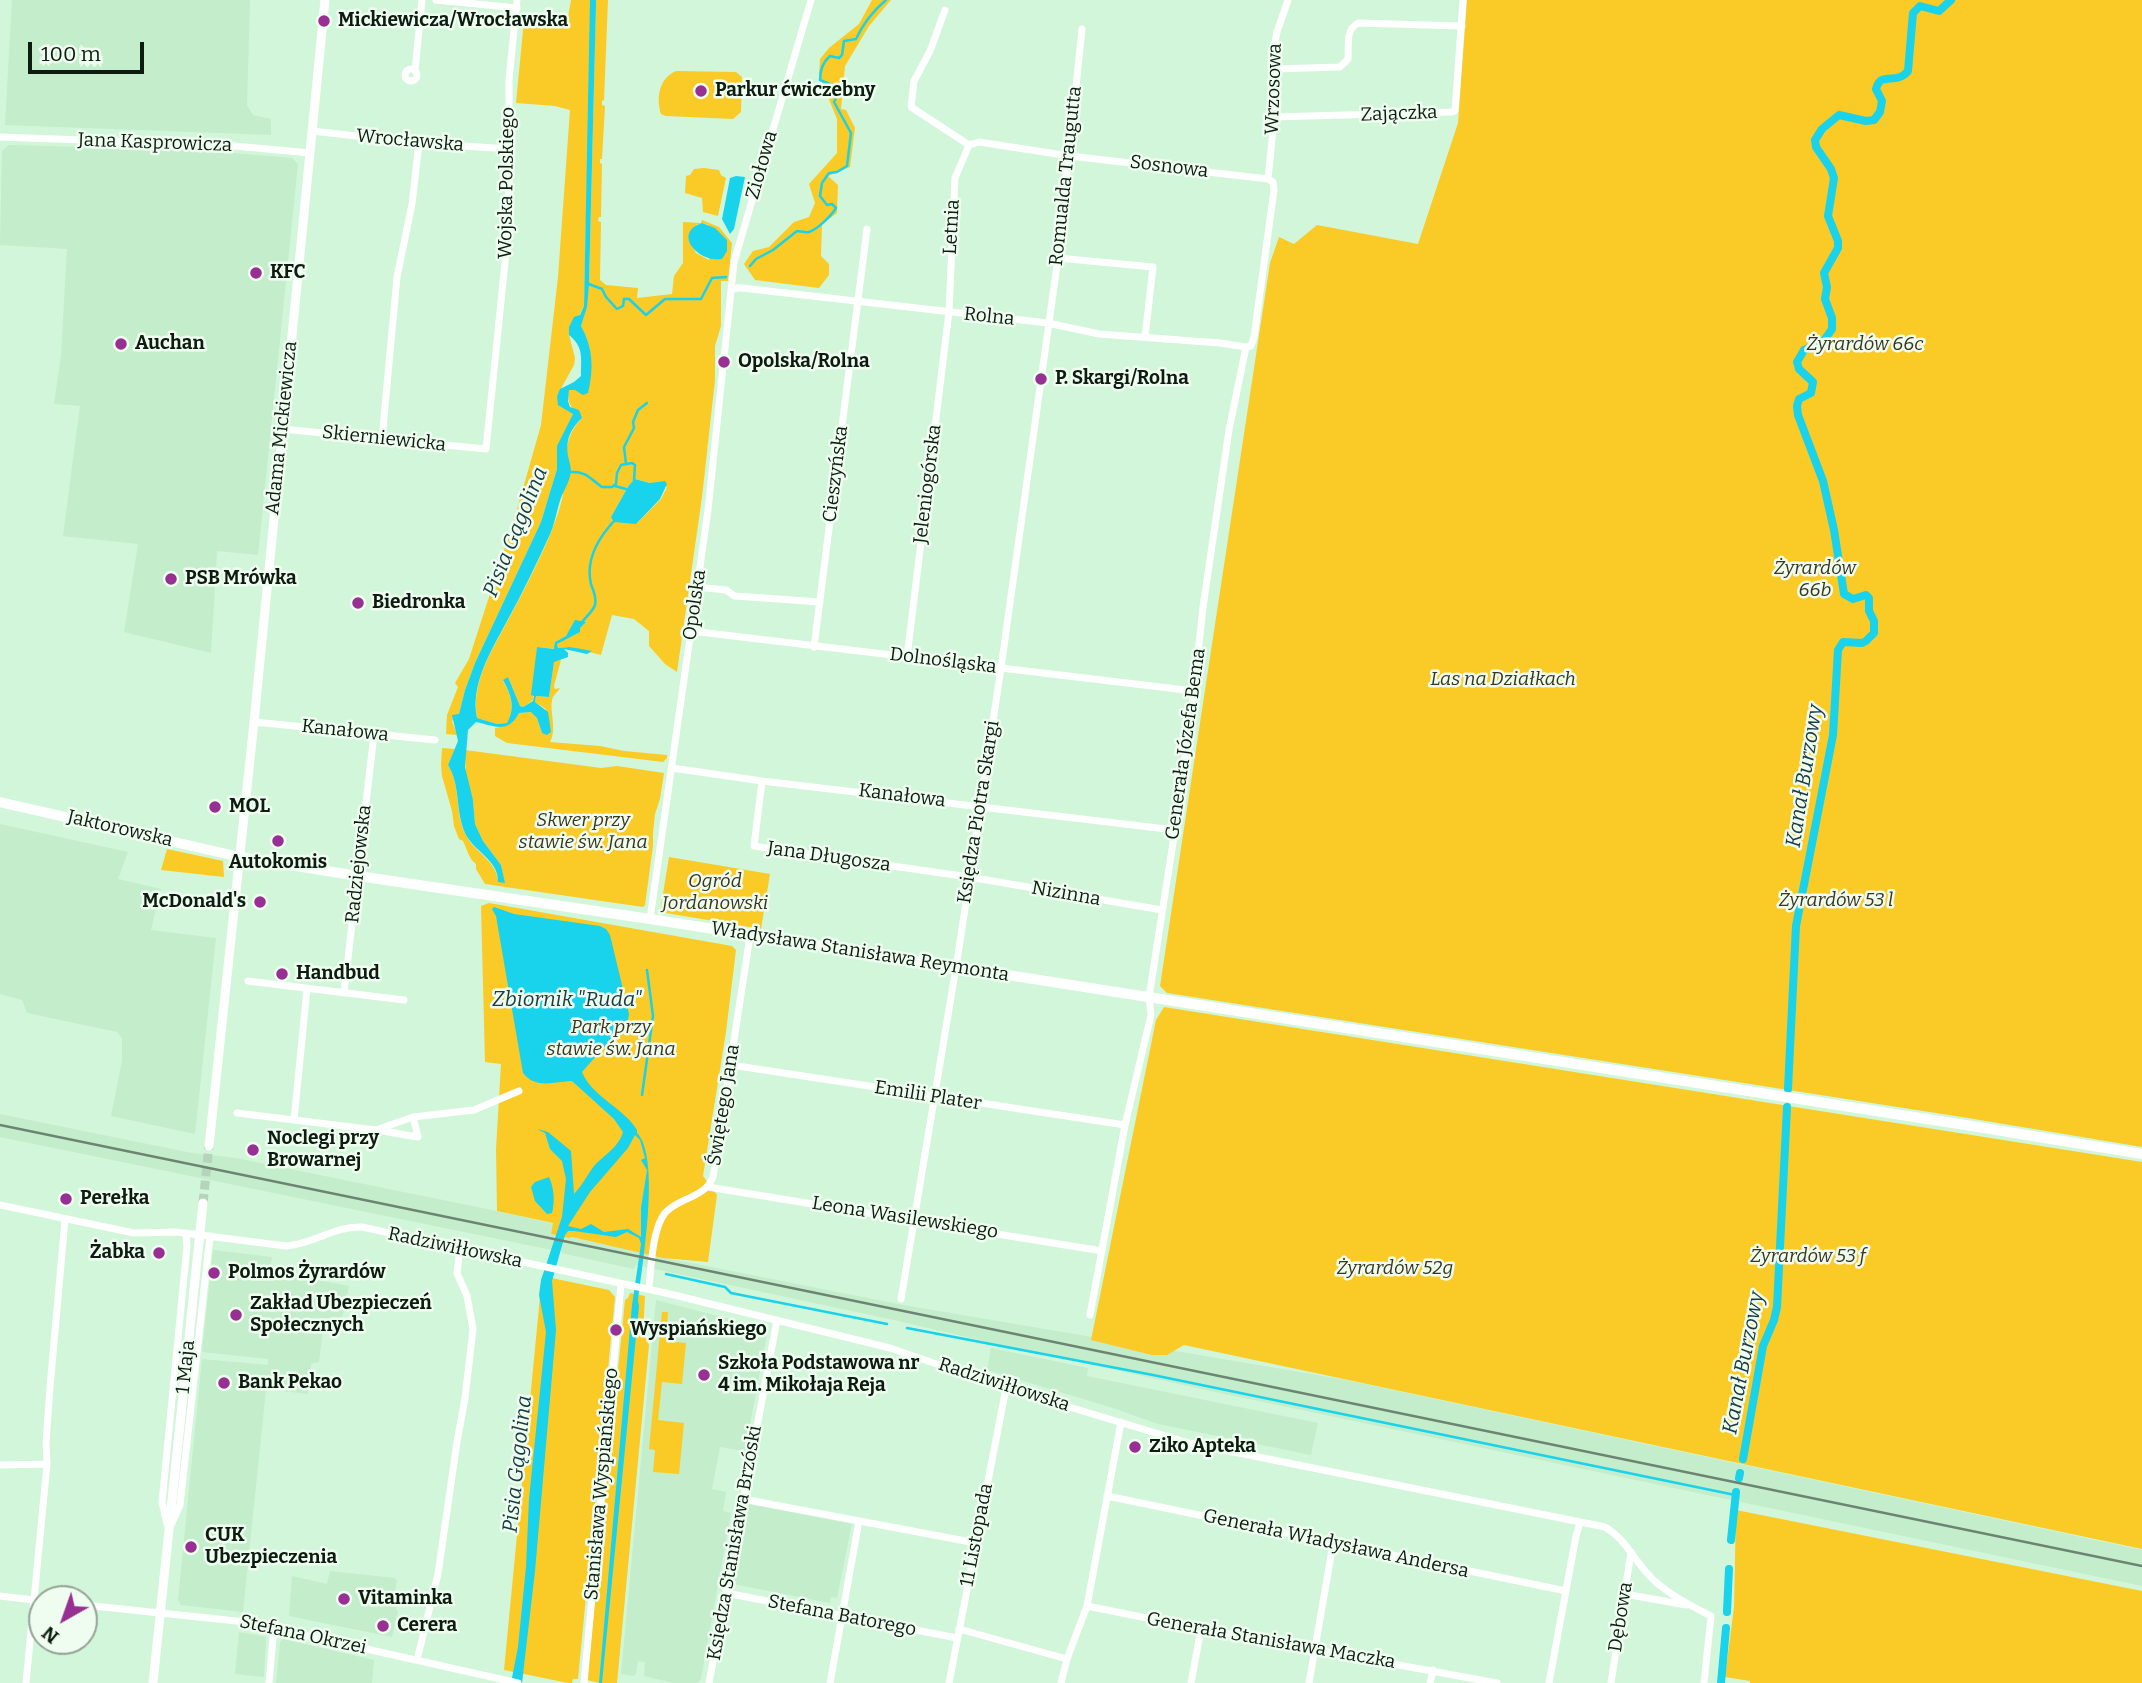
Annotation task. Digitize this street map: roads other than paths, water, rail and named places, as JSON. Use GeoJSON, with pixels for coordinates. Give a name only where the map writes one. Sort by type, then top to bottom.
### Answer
{"type":"FeatureCollection","features":[{"type":"Feature","properties":{"kind":"main road","name":"Jaktorowska"},"geometry":{"type":"LineString","coordinates":[[0,802],[240,857]]}},
{"type":"Feature","properties":{"kind":"main road","name":"Władysława Stanisława Reymonta"},"geometry":{"type":"LineString","coordinates":[[240,857],[2142,1154]]}},
{"type":"Feature","properties":{"kind":"street","name":"Adama Mickiewicza"},"geometry":{"type":"LineString","coordinates":[[240,857],[325,0]]}},
{"type":"Feature","properties":{"kind":"street"},"geometry":{"type":"LineString","coordinates":[[415,71],[422,0]]}},
{"type":"Feature","properties":{"kind":"street"},"geometry":{"type":"LineString","coordinates":[[436,0],[517,4]]}},
{"type":"Feature","properties":{"kind":"street","name":"Ziołowa"},"geometry":{"type":"LineString","coordinates":[[732,286],[734,262],[811,0]]}},
{"type":"Feature","properties":{"kind":"street","name":"Wrzosowa"},"geometry":{"type":"LineString","coordinates":[[1268,179],[1274,117],[1277,32],[1288,0]]}},
{"type":"Feature","properties":{"kind":"street","name":"Zajączka"},"geometry":{"type":"LineString","coordinates":[[1274,117],[1455,111],[1463,0]]}},
{"type":"Feature","properties":{"kind":"street","name":"Wojska Polskiego"},"geometry":{"type":"LineString","coordinates":[[486,449],[509,223],[509,80],[517,4]]}},
{"type":"Feature","properties":{"kind":"street"},"geometry":{"type":"LineString","coordinates":[[945,10],[930,51],[914,81],[911,107],[968,145]]}},
{"type":"Feature","properties":{"kind":"street"},"geometry":{"type":"LineString","coordinates":[[1274,69],[1340,67],[1348,59],[1349,32],[1352,26],[1358,23],[1461,26]]}},
{"type":"Feature","properties":{"kind":"street","name":"Romualda Traugutta"},"geometry":{"type":"LineString","coordinates":[[1048,323],[1070,156],[1082,29]]}},
{"type":"Feature","properties":{"kind":"street","name":"Wrocławska"},"geometry":{"type":"LineString","coordinates":[[312,131],[419,143],[509,149]]}},
{"type":"Feature","properties":{"kind":"street","name":"Jana Kasprowicza"},"geometry":{"type":"LineString","coordinates":[[0,136],[224,145],[310,153]]}},
{"type":"Feature","properties":{"kind":"street","name":"Sosnowa"},"geometry":{"type":"LineString","coordinates":[[968,145],[979,142],[1070,156],[1268,179]]}},
{"type":"Feature","properties":{"kind":"street"},"geometry":{"type":"LineString","coordinates":[[382,439],[397,277],[412,204],[419,143]]}},
{"type":"Feature","properties":{"kind":"street","name":"Letnia"},"geometry":{"type":"LineString","coordinates":[[949,312],[955,178],[968,145]]}},
{"type":"Feature","properties":{"kind":"street","name":"Generała Józefa Bema"},"geometry":{"type":"LineString","coordinates":[[1090,1315],[1125,1125],[1151,1015],[1149,997],[1175,830],[1229,430],[1246,347],[1251,345],[1254,337],[1274,192],[1273,182],[1268,179]]}},
{"type":"Feature","properties":{"kind":"street","name":"Cieszyńska"},"geometry":{"type":"LineString","coordinates":[[814,647],[867,229]]}},
{"type":"Feature","properties":{"kind":"street"},"geometry":{"type":"LineString","coordinates":[[1058,258],[1153,267],[1145,337]]}},
{"type":"Feature","properties":{"kind":"street","name":"Rolna"},"geometry":{"type":"LineString","coordinates":[[732,286],[1048,323],[1099,334],[1246,347]]}},
{"type":"Feature","properties":{"kind":"street","name":"Opolska"},"geometry":{"type":"LineString","coordinates":[[650,919],[697,587],[732,286]]}},
{"type":"Feature","properties":{"kind":"street","name":"Jeleniogórska"},"geometry":{"type":"LineString","coordinates":[[907,657],[949,312]]}},
{"type":"Feature","properties":{"kind":"street","name":"Księdza Piotra Skargi"},"geometry":{"type":"LineString","coordinates":[[901,1300],[981,806],[1048,323]]}},
{"type":"Feature","properties":{"kind":"street","name":"Skierniewicka"},"geometry":{"type":"LineString","coordinates":[[282,429],[486,449]]}},
{"type":"Feature","properties":{"kind":"street"},"geometry":{"type":"LineString","coordinates":[[697,587],[726,590],[735,596],[820,602]]}},
{"type":"Feature","properties":{"kind":"street","name":"Dolnośląska"},"geometry":{"type":"LineString","coordinates":[[691,631],[1194,691]]}},
{"type":"Feature","properties":{"kind":"street","name":"Kanałowa"},"geometry":{"type":"LineString","coordinates":[[254,722],[435,740]]}},
{"type":"Feature","properties":{"kind":"street","name":"Radziejowska"},"geometry":{"type":"LineString","coordinates":[[344,993],[374,734]]}},
{"type":"Feature","properties":{"kind":"street","name":"Kanałowa"},"geometry":{"type":"LineString","coordinates":[[672,768],[1175,830]]}},
{"type":"Feature","properties":{"kind":"street","name":"Jana Długosza"},"geometry":{"type":"LineString","coordinates":[[762,781],[754,846],[969,877]]}},
{"type":"Feature","properties":{"kind":"street"},"geometry":{"type":"LineString","coordinates":[[209,1146],[240,857]]}},
{"type":"Feature","properties":{"kind":"street","name":"Nizinna"},"geometry":{"type":"LineString","coordinates":[[969,877],[1162,910]]}},
{"type":"Feature","properties":{"kind":"street","name":"Świętego Jana"},"geometry":{"type":"LineString","coordinates":[[645,1288],[662,1219],[672,1208],[708,1187],[713,1177],[750,936]]}},
{"type":"Feature","properties":{"kind":"street"},"geometry":{"type":"LineString","coordinates":[[248,981],[404,1000]]}},
{"type":"Feature","properties":{"kind":"street"},"geometry":{"type":"LineString","coordinates":[[294,1120],[307,989]]}},
{"type":"Feature","properties":{"kind":"street","name":"Emilii Plater"},"geometry":{"type":"LineString","coordinates":[[731,1065],[1125,1125]]}},
{"type":"Feature","properties":{"kind":"street"},"geometry":{"type":"LineString","coordinates":[[376,1130],[413,1117],[474,1110],[519,1091]]}},
{"type":"Feature","properties":{"kind":"street"},"geometry":{"type":"LineString","coordinates":[[237,1114],[418,1137],[413,1117]]}},
{"type":"Feature","properties":{"kind":"street","name":"Leona Wasilewskiego"},"geometry":{"type":"LineString","coordinates":[[708,1187],[1102,1251]]}},
{"type":"Feature","properties":{"kind":"street","name":"1 Maja"},"geometry":{"type":"LineString","coordinates":[[153,1683],[203,1203]]}},
{"type":"Feature","properties":{"kind":"street","name":"Radziwiłłowska"},"geometry":{"type":"LineString","coordinates":[[0,1205],[134,1233],[164,1231],[286,1245],[299,1245],[338,1228],[362,1227],[645,1288],[897,1350],[1006,1388],[1189,1443],[1605,1527],[1669,1593],[1711,1616],[1704,1683]]}},
{"type":"Feature","properties":{"kind":"street"},"geometry":{"type":"LineString","coordinates":[[39,1585],[49,1409],[65,1220]]}},
{"type":"Feature","properties":{"kind":"street","name":"1 Maja"},"geometry":{"type":"LineString","coordinates":[[169,1531],[162,1502],[189,1234]]}},
{"type":"Feature","properties":{"kind":"street","name":"1 Maja"},"geometry":{"type":"LineString","coordinates":[[169,1531],[180,1505],[207,1236]]}},
{"type":"Feature","properties":{"kind":"street"},"geometry":{"type":"LineString","coordinates":[[417,1660],[438,1574],[466,1398],[473,1329],[467,1296],[457,1272],[460,1250]]}},
{"type":"Feature","properties":{"kind":"street","name":"Stanisława Wyspiańskiego"},"geometry":{"type":"LineString","coordinates":[[584,1683],[624,1285]]}},
{"type":"Feature","properties":{"kind":"street","name":"Księdza Stanisława Brzóski"},"geometry":{"type":"LineString","coordinates":[[709,1683],[776,1320]]}},
{"type":"Feature","properties":{"kind":"street","name":"11 Listopada"},"geometry":{"type":"LineString","coordinates":[[949,1683],[1006,1388]]}},
{"type":"Feature","properties":{"kind":"street"},"geometry":{"type":"LineString","coordinates":[[1061,1683],[1087,1606],[1121,1422]]}},
{"type":"Feature","properties":{"kind":"street"},"geometry":{"type":"LineString","coordinates":[[0,1465],[47,1464]]}},
{"type":"Feature","properties":{"kind":"street","name":"Generała Władysława Andersa"},"geometry":{"type":"LineString","coordinates":[[1107,1496],[1566,1591]]}},
{"type":"Feature","properties":{"kind":"street"},"geometry":{"type":"LineString","coordinates":[[743,1499],[976,1543]]}},
{"type":"Feature","properties":{"kind":"street"},"geometry":{"type":"LineString","coordinates":[[830,1683],[859,1521]]}},
{"type":"Feature","properties":{"kind":"street"},"geometry":{"type":"LineString","coordinates":[[1549,1683],[1580,1523]]}},
{"type":"Feature","properties":{"kind":"street"},"geometry":{"type":"LineString","coordinates":[[1308,1683],[1333,1544]]}},
{"type":"Feature","properties":{"kind":"street","name":"Dębowa"},"geometry":{"type":"LineString","coordinates":[[1611,1683],[1631,1552]]}},
{"type":"Feature","properties":{"kind":"street","name":"Stefana Batorego"},"geometry":{"type":"LineString","coordinates":[[726,1593],[957,1638]]}},
{"type":"Feature","properties":{"kind":"street","name":"Radziwiłłowska"},"geometry":{"type":"LineString","coordinates":[[1625,1594],[1690,1605]]}},
{"type":"Feature","properties":{"kind":"street"},"geometry":{"type":"LineString","coordinates":[[0,1596],[28,1599]]}},
{"type":"Feature","properties":{"kind":"street","name":"Stefana Okrzei"},"geometry":{"type":"LineString","coordinates":[[98,1606],[274,1627],[518,1683]]}},
{"type":"Feature","properties":{"kind":"street","name":"Generała Stanisława Maczka"},"geometry":{"type":"LineString","coordinates":[[1087,1606],[1497,1683]]}},
{"type":"Feature","properties":{"kind":"street"},"geometry":{"type":"LineString","coordinates":[[269,1683],[274,1627]]}},
{"type":"Feature","properties":{"kind":"street"},"geometry":{"type":"LineString","coordinates":[[959,1629],[1068,1659]]}},
{"type":"Feature","properties":{"kind":"street"},"geometry":{"type":"LineString","coordinates":[[1191,1683],[1201,1629]]}},
{"type":"Feature","properties":{"kind":"street"},"geometry":{"type":"LineString","coordinates":[[26,1683],[30,1655]]}},
{"type":"Feature","properties":{"kind":"street"},"geometry":{"type":"LineString","coordinates":[[1430,1683],[1433,1670]]}},
{"type":"Feature","properties":{"kind":"water"},"geometry":{"type":"Polygon","coordinates":[[[590,0],[596,0],[596,5],[589,284],[587,307],[581,326],[590,350],[590,384],[588,393],[583,395],[569,390],[570,407],[579,410],[582,418],[568,440],[570,477],[551,532],[483,669],[476,693],[477,718],[497,724],[507,723],[511,701],[503,680],[508,677],[520,706],[533,701],[534,696],[531,695],[537,647],[554,649],[555,642],[566,636],[575,620],[586,622],[580,632],[557,644],[558,648],[592,651],[587,654],[564,649],[568,657],[554,662],[549,697],[536,696],[535,702],[548,712],[551,732],[547,735],[542,733],[537,718],[531,712],[519,713],[515,720],[506,726],[476,722],[468,730],[465,767],[473,800],[475,824],[483,841],[501,865],[505,883],[498,882],[494,868],[469,839],[462,825],[455,781],[448,765],[458,741],[452,715],[459,714],[475,663],[541,522],[557,469],[557,446],[573,414],[558,405],[557,396],[560,389],[581,376],[581,353],[569,335],[569,327],[584,306],[590,0]]]}},
{"type":"Feature","properties":{"kind":"water"},"geometry":{"type":"Polygon","coordinates":[[[745,177],[734,229],[730,234],[722,219],[730,178],[745,177]]]}},
{"type":"Feature","properties":{"kind":"water"},"geometry":{"type":"Polygon","coordinates":[[[702,223],[715,228],[727,240],[727,251],[722,259],[705,256],[692,246],[689,233],[702,223]]]}},
{"type":"Feature","properties":{"kind":"water"},"geometry":{"type":"Polygon","coordinates":[[[635,479],[650,483],[665,481],[667,484],[660,499],[636,524],[614,522],[611,517],[635,479]]]}},
{"type":"Feature","properties":{"kind":"water","name":"Zbiornik \"Ruda\""},"geometry":{"type":"Polygon","coordinates":[[[494,907],[514,914],[606,929],[610,935],[629,1014],[628,1020],[582,1072],[593,1089],[624,1115],[637,1130],[648,1164],[649,1187],[602,1683],[599,1683],[632,1305],[641,1244],[639,1238],[627,1232],[616,1237],[574,1231],[568,1231],[565,1235],[552,1281],[556,1330],[535,1571],[522,1683],[511,1683],[518,1647],[526,1567],[529,1499],[546,1332],[539,1295],[541,1280],[562,1217],[566,1179],[562,1161],[550,1149],[545,1133],[537,1129],[548,1132],[571,1151],[574,1194],[594,1166],[618,1142],[623,1132],[614,1119],[572,1081],[539,1083],[523,1073],[496,916],[492,909],[494,907]],[[635,1135],[628,1148],[590,1192],[568,1226],[581,1229],[591,1224],[604,1232],[628,1229],[641,1237],[641,1208],[647,1170],[641,1160],[645,1158],[640,1140],[635,1135]]]}},
{"type":"Feature","properties":{"kind":"water"},"geometry":{"type":"Polygon","coordinates":[[[549,1177],[554,1204],[552,1213],[547,1214],[535,1201],[531,1187],[535,1182],[549,1177]]]}},
{"type":"Feature","properties":{"kind":"waterway"},"geometry":{"type":"LineString","coordinates":[[750,266],[797,231],[808,232],[816,228],[836,208],[832,204],[827,205],[820,196],[822,183],[829,173],[847,166],[851,133],[834,102],[842,88],[820,80],[821,70],[830,56],[839,58],[842,55],[844,41],[856,39],[869,18],[886,0]]}},
{"type":"Feature","properties":{"kind":"waterway","name":"Kanał Burzowy"},"geometry":{"type":"LineString","coordinates":[[1788,1089],[1796,926],[1833,735],[1838,650],[1843,642],[1862,643],[1874,633],[1869,598],[1866,595],[1853,599],[1844,594],[1823,481],[1798,415],[1799,399],[1811,393],[1813,382],[1799,369],[1797,362],[1804,350],[1823,342],[1832,329],[1832,318],[1825,299],[1827,287],[1824,273],[1838,248],[1828,216],[1834,178],[1816,147],[1815,140],[1822,129],[1839,115],[1866,121],[1874,120],[1880,112],[1882,101],[1876,89],[1878,83],[1899,77],[1908,71],[1913,13],[1920,6],[1939,11],[1951,0]]}},
{"type":"Feature","properties":{"kind":"waterway"},"geometry":{"type":"LineString","coordinates":[[586,283],[602,289],[617,309],[623,306],[624,299],[629,299],[646,315],[665,299],[701,299],[712,278],[726,277]]}},
{"type":"Feature","properties":{"kind":"waterway"},"geometry":{"type":"LineString","coordinates":[[626,464],[624,447],[634,428],[633,422],[638,410],[647,403]]}},
{"type":"Feature","properties":{"kind":"waterway"},"geometry":{"type":"LineString","coordinates":[[570,472],[584,474],[602,487],[612,487],[616,484],[621,465],[632,463],[635,465],[634,481]]}},
{"type":"Feature","properties":{"kind":"waterway"},"geometry":{"type":"LineString","coordinates":[[615,486],[626,489]]}},
{"type":"Feature","properties":{"kind":"waterway"},"geometry":{"type":"LineString","coordinates":[[582,622],[595,605],[590,575],[592,557],[599,541],[615,520]]}},
{"type":"Feature","properties":{"kind":"waterway"},"geometry":{"type":"LineString","coordinates":[[642,1095],[653,1016],[647,970]]}},
{"type":"Feature","properties":{"kind":"waterway","name":"Kanał Burzowy"},"geometry":{"type":"LineString","coordinates":[[1743,1459],[1763,1346],[1777,1307],[1787,1107]]}},
{"type":"Feature","properties":{"kind":"waterway"},"geometry":{"type":"LineString","coordinates":[[666,1274],[725,1287],[731,1293],[887,1324]]}},
{"type":"Feature","properties":{"kind":"waterway"},"geometry":{"type":"LineString","coordinates":[[907,1328],[1153,1375],[1735,1495]]}},
{"type":"Feature","properties":{"kind":"waterway","name":"Kanał Burzowy"},"geometry":{"type":"LineString","coordinates":[[1739,1478],[1740,1473]]}},
{"type":"Feature","properties":{"kind":"waterway","name":"Kanał Burzowy"},"geometry":{"type":"LineString","coordinates":[[1731,1540],[1736,1492]]}},
{"type":"Feature","properties":{"kind":"waterway","name":"Kanał Burzowy"},"geometry":{"type":"LineString","coordinates":[[1727,1612],[1729,1569]]}},
{"type":"Feature","properties":{"kind":"waterway","name":"Kanał Burzowy"},"geometry":{"type":"LineString","coordinates":[[1721,1683],[1726,1628]]}},
{"type":"Feature","properties":{"kind":"tunnel"},"geometry":{"type":"LineString","coordinates":[[203,1203],[209,1146]]}},
{"type":"Feature","properties":{"kind":"railway"},"geometry":{"type":"LineString","coordinates":[[0,1125],[2142,1566]]}},
{"type":"Feature","properties":{"kind":"place","name":"Mickiewicza/Wrocławska"},"geometry":{"type":"Point","coordinates":[324,21]}},
{"type":"Feature","properties":{"kind":"place","name":"Parkur ćwiczebny"},"geometry":{"type":"Point","coordinates":[701,91]}},
{"type":"Feature","properties":{"kind":"place","name":"KFC"},"geometry":{"type":"Point","coordinates":[256,273]}},
{"type":"Feature","properties":{"kind":"place","name":"Auchan"},"geometry":{"type":"Point","coordinates":[121,344]}},
{"type":"Feature","properties":{"kind":"place","name":"Opolska/Rolna"},"geometry":{"type":"Point","coordinates":[724,362]}},
{"type":"Feature","properties":{"kind":"place","name":"P. Skargi/Rolna"},"geometry":{"type":"Point","coordinates":[1041,379]}},
{"type":"Feature","properties":{"kind":"place","name":"PSB Mrówka"},"geometry":{"type":"Point","coordinates":[171,579]}},
{"type":"Feature","properties":{"kind":"place","name":"Biedronka"},"geometry":{"type":"Point","coordinates":[358,603]}},
{"type":"Feature","properties":{"kind":"place","name":"MOL"},"geometry":{"type":"Point","coordinates":[215,807]}},
{"type":"Feature","properties":{"kind":"place","name":"Autokomis"},"geometry":{"type":"Point","coordinates":[278,841]}},
{"type":"Feature","properties":{"kind":"place","name":"McDonald's"},"geometry":{"type":"Point","coordinates":[260,902]}},
{"type":"Feature","properties":{"kind":"place","name":"Handbud"},"geometry":{"type":"Point","coordinates":[282,974]}},
{"type":"Feature","properties":{"kind":"place","name":"Noclegi przy Browarnej"},"geometry":{"type":"Point","coordinates":[253,1150]}},
{"type":"Feature","properties":{"kind":"place","name":"Perełka"},"geometry":{"type":"Point","coordinates":[66,1199]}},
{"type":"Feature","properties":{"kind":"place","name":"Żabka"},"geometry":{"type":"Point","coordinates":[159,1253]}},
{"type":"Feature","properties":{"kind":"place","name":"Polmos Żyrardów"},"geometry":{"type":"Point","coordinates":[214,1273]}},
{"type":"Feature","properties":{"kind":"place","name":"Zakład Ubezpieczeń Społecznych"},"geometry":{"type":"Point","coordinates":[236,1315]}},
{"type":"Feature","properties":{"kind":"place","name":"Wyspiańskiego"},"geometry":{"type":"Point","coordinates":[616,1330]}},
{"type":"Feature","properties":{"kind":"place","name":"Szkoła Podstawowa nr 4 im. Mikołaja Reja"},"geometry":{"type":"Point","coordinates":[704,1375]}},
{"type":"Feature","properties":{"kind":"place","name":"Bank Pekao"},"geometry":{"type":"Point","coordinates":[224,1383]}},
{"type":"Feature","properties":{"kind":"place","name":"Ziko Apteka"},"geometry":{"type":"Point","coordinates":[1135,1447]}},
{"type":"Feature","properties":{"kind":"place","name":"CUK Ubezpieczenia"},"geometry":{"type":"Point","coordinates":[191,1547]}},
{"type":"Feature","properties":{"kind":"place","name":"Vitaminka"},"geometry":{"type":"Point","coordinates":[344,1599]}},
{"type":"Feature","properties":{"kind":"place","name":"Cerera"},"geometry":{"type":"Point","coordinates":[383,1626]}},
{"type":"Feature","properties":{"kind":"park label","name":"Żyrardów 66c"},"geometry":{"type":"Point","coordinates":[1865,345]}},
{"type":"Feature","properties":{"kind":"park label","name":"Żyrardów 66b"},"geometry":{"type":"Point","coordinates":[1815,580]}},
{"type":"Feature","properties":{"kind":"park label","name":"Las na Działkach"},"geometry":{"type":"Point","coordinates":[1503,680]}},
{"type":"Feature","properties":{"kind":"park label","name":"Skwer przy stawie św. Jana"},"geometry":{"type":"Point","coordinates":[583,832]}},
{"type":"Feature","properties":{"kind":"park label","name":"Ogród Jordanowski"},"geometry":{"type":"Point","coordinates":[715,893]}},
{"type":"Feature","properties":{"kind":"park label","name":"Żyrardów 53 l"},"geometry":{"type":"Point","coordinates":[1836,901]}},
{"type":"Feature","properties":{"kind":"park label","name":"Park przy stawie św. Jana"},"geometry":{"type":"Point","coordinates":[611,1039]}},
{"type":"Feature","properties":{"kind":"park label","name":"Żyrardów 53 f"},"geometry":{"type":"Point","coordinates":[1808,1257]}},
{"type":"Feature","properties":{"kind":"park label","name":"Żyrardów 52g"},"geometry":{"type":"Point","coordinates":[1395,1269]}},
{"type":"Feature","properties":{"kind":"water label","name":"Pisia Gągolina"},"geometry":{"type":"Point","coordinates":[516,532]}},
{"type":"Feature","properties":{"kind":"water label","name":"Pisia Gągolina"},"geometry":{"type":"Point","coordinates":[518,1464]}}]}
